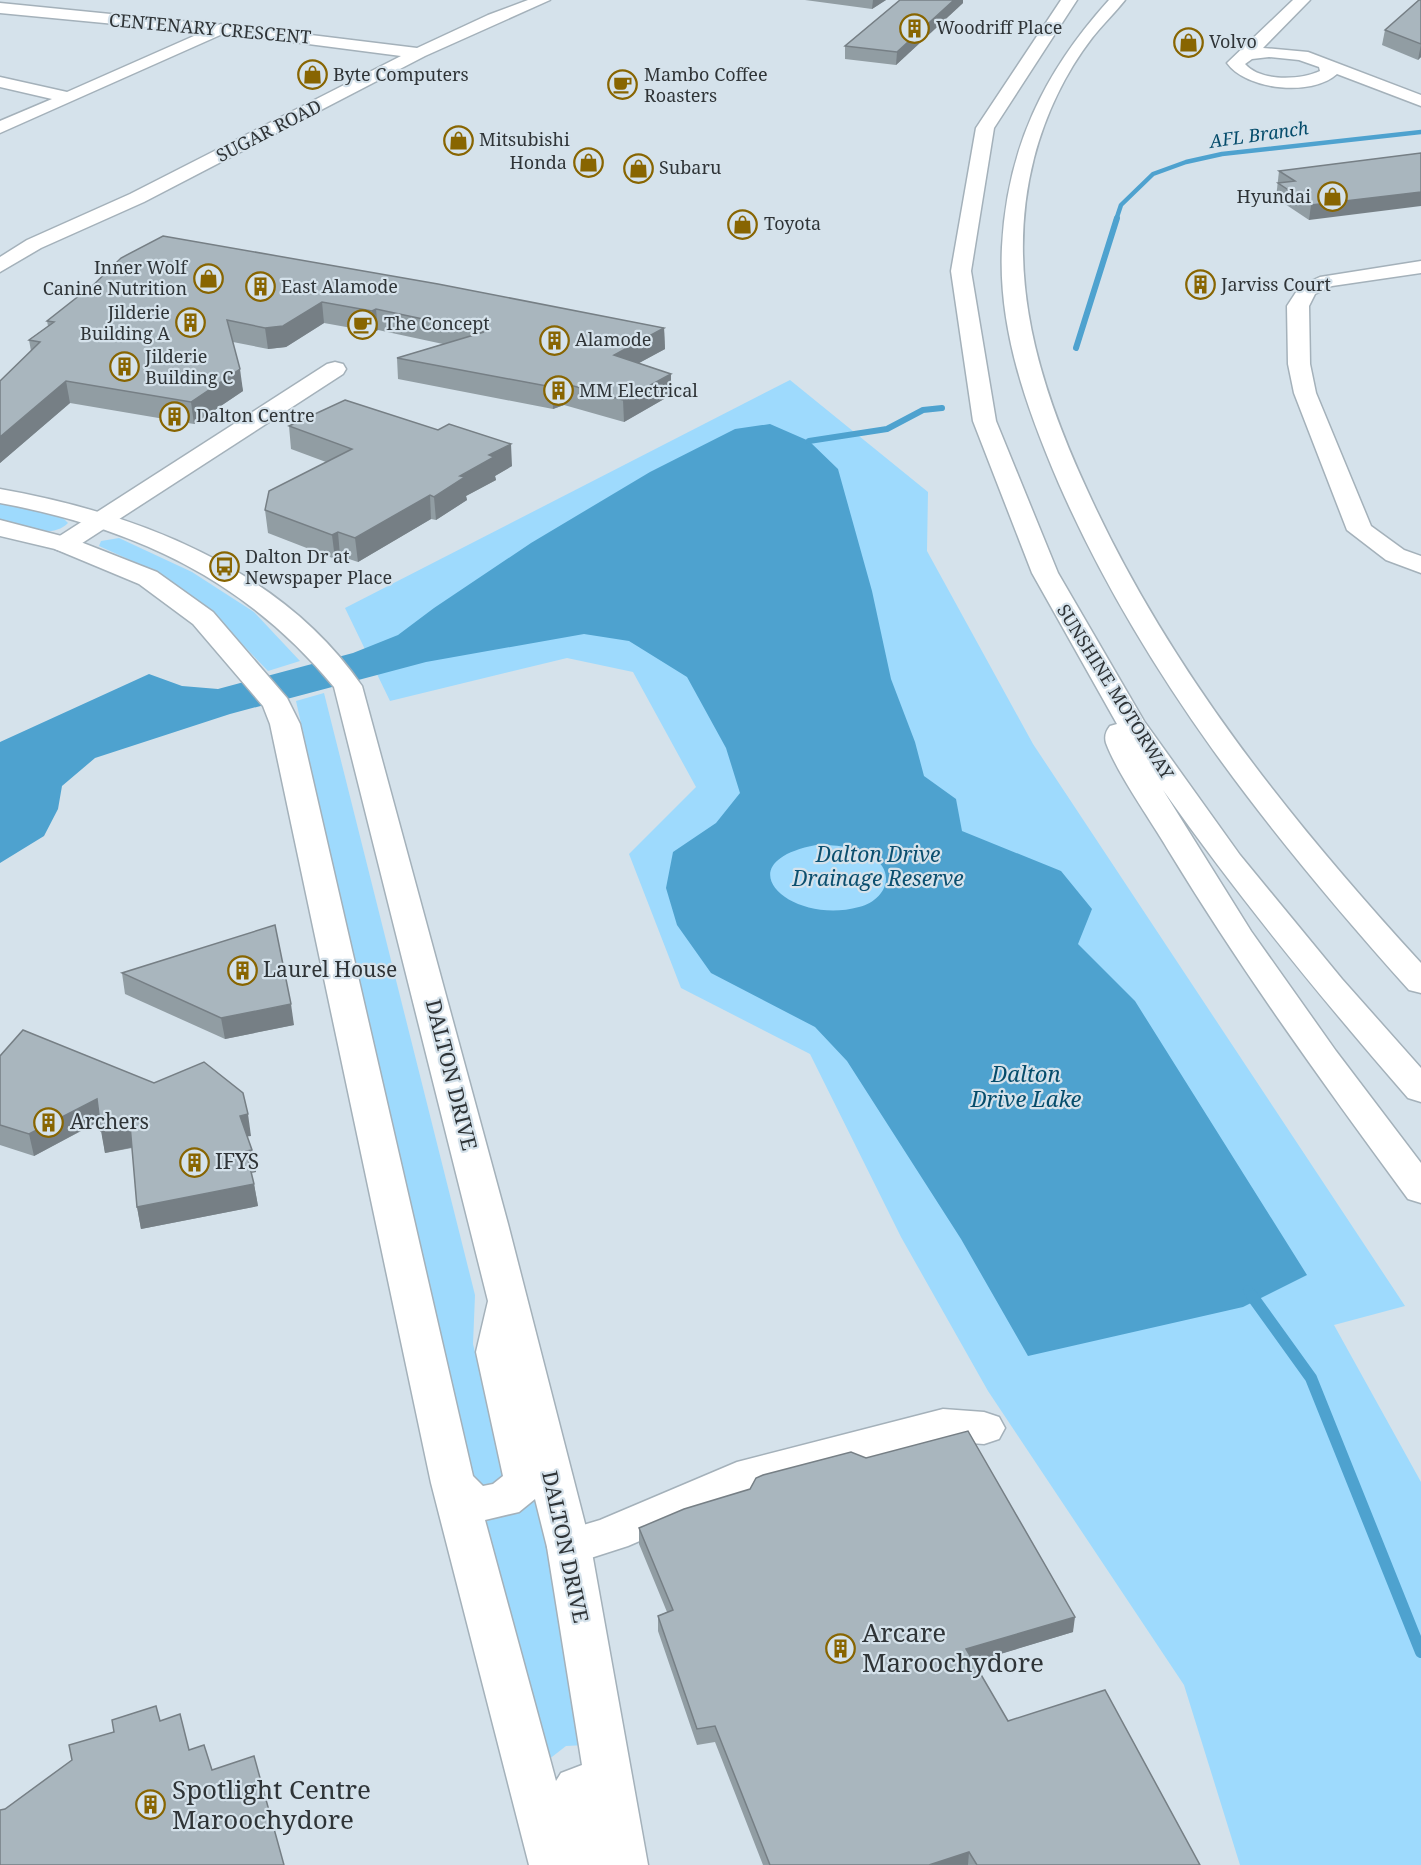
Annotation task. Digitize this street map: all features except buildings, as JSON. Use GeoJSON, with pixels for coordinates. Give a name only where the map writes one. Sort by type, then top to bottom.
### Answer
{"type":"FeatureCollection","features":[{"type":"Feature","properties":{"kind":"main road","name":"SUGAR ROAD"},"geometry":{"type":"LineString","coordinates":[[0,266],[34,244],[137,198],[419,53],[536,0]]}},
{"type":"Feature","properties":{"kind":"main road","name":"SUNSHINE MOTORWAY"},"geometry":{"type":"LineString","coordinates":[[1069,0],[1035,39],[1011,73],[977,147],[960,233],[959,273],[969,362],[991,446],[1057,597],[1119,704],[1175,787],[1231,862],[1371,1035],[1421,1090]]}},
{"type":"Feature","properties":{"kind":"main road"},"geometry":{"type":"LineString","coordinates":[[1117,0],[1075,50],[1053,86],[1034,129],[1019,177],[1013,253],[1021,342],[1048,429],[1077,500],[1104,555],[1142,619],[1237,765],[1370,928],[1421,983]]}},
{"type":"Feature","properties":{"kind":"main road"},"geometry":{"type":"LineString","coordinates":[[1302,55],[1287,40],[1287,33],[1309,3]]}},
{"type":"Feature","properties":{"kind":"main road"},"geometry":{"type":"LineString","coordinates":[[1309,3],[1235,63],[1241,72],[1250,77],[1282,82],[1310,81],[1368,90],[1395,100],[1421,115]]}},
{"type":"Feature","properties":{"kind":"main road","name":"CENTENARY CRESCENT"},"geometry":{"type":"LineString","coordinates":[[0,8],[276,33],[419,53]]}},
{"type":"Feature","properties":{"kind":"main road"},"geometry":{"type":"LineString","coordinates":[[0,128],[221,29]]}},
{"type":"Feature","properties":{"kind":"main road"},"geometry":{"type":"LineString","coordinates":[[1247,55],[1269,52],[1302,55],[1421,101]]}},
{"type":"Feature","properties":{"kind":"main road"},"geometry":{"type":"LineString","coordinates":[[1310,81],[1329,73],[1330,69],[1327,65]]}},
{"type":"Feature","properties":{"kind":"main road"},"geometry":{"type":"LineString","coordinates":[[0,82],[68,97]]}},
{"type":"Feature","properties":{"kind":"main road"},"geometry":{"type":"LineString","coordinates":[[1421,267],[1327,281],[1306,290],[1298,306],[1299,364],[1305,393],[1360,530],[1395,555],[1421,565]]}},
{"type":"Feature","properties":{"kind":"main road"},"geometry":{"type":"LineString","coordinates":[[64,544],[335,369]]}},
{"type":"Feature","properties":{"kind":"main road","name":"DALTON DRIVE"},"geometry":{"type":"LineString","coordinates":[[0,496],[104,520],[191,557],[261,599],[319,651],[348,686],[507,1295],[569,1547],[620,1848]]}},
{"type":"Feature","properties":{"kind":"main road"},"geometry":{"type":"LineString","coordinates":[[0,528],[64,544],[148,578],[203,618],[277,704],[285,724],[453,1483],[554,1865]]}},
{"type":"Feature","properties":{"kind":"main road"},"geometry":{"type":"LineString","coordinates":[[1119,704],[1120,741],[1235,933],[1323,1059],[1421,1190]]}},
{"type":"Feature","properties":{"kind":"main road"},"geometry":{"type":"LineString","coordinates":[[1370,928],[1421,958]]}},
{"type":"Feature","properties":{"kind":"main road"},"geometry":{"type":"LineString","coordinates":[[453,1483],[474,1504],[504,1500],[526,1482],[496,1352],[507,1295]]}},
{"type":"Feature","properties":{"kind":"main road"},"geometry":{"type":"LineString","coordinates":[[569,1547],[612,1534],[752,1474],[943,1425],[984,1428]]}},
{"type":"Feature","properties":{"kind":"main road"},"geometry":{"type":"LineString","coordinates":[[582,1865],[571,1818],[571,1798],[578,1788],[589,1785],[603,1795],[620,1848]]}},
{"type":"Feature","properties":{"kind":"green space","name":"Dalton Drive Drainage Reserve"},"geometry":{"type":"Polygon","coordinates":[[[790,380],[928,492],[927,551],[1033,744],[1405,1306],[1334,1325],[1421,1482],[1421,1865],[1240,1865],[1184,1685],[988,1391],[901,1237],[810,1054],[681,988],[629,854],[696,787],[633,672],[567,658],[390,701],[345,608],[790,380]]]}},
{"type":"Feature","properties":{"kind":"green space"},"geometry":{"type":"Polygon","coordinates":[[[0,502],[60,515],[68,523],[53,531],[36,531],[0,522],[0,502]]]}},
{"type":"Feature","properties":{"kind":"green space"},"geometry":{"type":"Polygon","coordinates":[[[119,538],[192,572],[254,612],[300,661],[268,671],[214,615],[161,574],[99,546],[101,541],[119,538]]]}},
{"type":"Feature","properties":{"kind":"green space"},"geometry":{"type":"Polygon","coordinates":[[[324,693],[475,1295],[473,1344],[504,1474],[496,1487],[480,1488],[470,1478],[296,701],[324,693]]]}},
{"type":"Feature","properties":{"kind":"green space"},"geometry":{"type":"Polygon","coordinates":[[[538,1488],[585,1745],[566,1746],[548,1760],[481,1515],[538,1488]]]}},
{"type":"Feature","properties":{"kind":"water","name":"Dalton Drive Lake"},"geometry":{"type":"Polygon","coordinates":[[[770,424],[809,441],[838,469],[872,591],[891,679],[915,742],[924,776],[956,799],[962,831],[1061,871],[1092,909],[1078,944],[1135,1001],[1307,1275],[1243,1307],[1028,1356],[961,1239],[847,1061],[815,1027],[711,973],[677,925],[666,888],[673,852],[716,823],[740,793],[726,748],[687,677],[629,641],[584,634],[426,662],[230,714],[95,758],[62,786],[58,809],[44,836],[0,863],[0,742],[149,674],[182,686],[218,689],[353,653],[398,635],[531,543],[650,472],[735,429],[770,424]],[[816,845],[788,854],[774,865],[770,878],[777,890],[791,900],[810,908],[834,911],[859,907],[882,892],[886,877],[884,869],[870,855],[844,847],[816,845]]]}},
{"type":"Feature","properties":{"kind":"waterway","name":"AFL Branch"},"geometry":{"type":"LineString","coordinates":[[1116,220],[1121,205],[1153,174],[1186,162],[1222,154],[1421,132]]}},
{"type":"Feature","properties":{"kind":"waterway","name":"AFL Branch"},"geometry":{"type":"LineString","coordinates":[[1076,348],[1117,218]]}},
{"type":"Feature","properties":{"kind":"waterway","name":"AFL Branch"},"geometry":{"type":"LineString","coordinates":[[809,441],[887,429],[923,410],[942,408]]}},
{"type":"Feature","properties":{"kind":"waterway"},"geometry":{"type":"LineString","coordinates":[[1248,1290],[1254,1298]]}},
{"type":"Feature","properties":{"kind":"waterway"},"geometry":{"type":"LineString","coordinates":[[1252,1296],[1311,1378],[1421,1652]]}},
{"type":"Feature","properties":{"kind":"place","name":"Woodriff Place"},"geometry":{"type":"Point","coordinates":[915,28]}},
{"type":"Feature","properties":{"kind":"place","name":"Volvo"},"geometry":{"type":"Point","coordinates":[1188,42]}},
{"type":"Feature","properties":{"kind":"place","name":"Byte Computers"},"geometry":{"type":"Point","coordinates":[312,75]}},
{"type":"Feature","properties":{"kind":"place","name":"Mambo Coffee Roasters"},"geometry":{"type":"Point","coordinates":[623,85]}},
{"type":"Feature","properties":{"kind":"place","name":"Mitsubishi"},"geometry":{"type":"Point","coordinates":[458,140]}},
{"type":"Feature","properties":{"kind":"place","name":"Honda"},"geometry":{"type":"Point","coordinates":[588,163]}},
{"type":"Feature","properties":{"kind":"place","name":"Subaru"},"geometry":{"type":"Point","coordinates":[638,168]}},
{"type":"Feature","properties":{"kind":"place","name":"Hyundai"},"geometry":{"type":"Point","coordinates":[1332,197]}},
{"type":"Feature","properties":{"kind":"place","name":"Toyota"},"geometry":{"type":"Point","coordinates":[743,224]}},
{"type":"Feature","properties":{"kind":"place","name":"Inner Wolf Canine Nutrition"},"geometry":{"type":"Point","coordinates":[208,278]}},
{"type":"Feature","properties":{"kind":"place","name":"Jarviss Court"},"geometry":{"type":"Point","coordinates":[1200,285]}},
{"type":"Feature","properties":{"kind":"place","name":"East Alamode"},"geometry":{"type":"Point","coordinates":[260,287]}},
{"type":"Feature","properties":{"kind":"place","name":"Jilderie Building A"},"geometry":{"type":"Point","coordinates":[191,323]}},
{"type":"Feature","properties":{"kind":"place","name":"The Concept"},"geometry":{"type":"Point","coordinates":[363,324]}},
{"type":"Feature","properties":{"kind":"place","name":"Alamode"},"geometry":{"type":"Point","coordinates":[554,340]}},
{"type":"Feature","properties":{"kind":"place","name":"Jilderie Building C"},"geometry":{"type":"Point","coordinates":[124,367]}},
{"type":"Feature","properties":{"kind":"place","name":"MM Electrical"},"geometry":{"type":"Point","coordinates":[558,391]}},
{"type":"Feature","properties":{"kind":"place","name":"Dalton Centre"},"geometry":{"type":"Point","coordinates":[175,416]}},
{"type":"Feature","properties":{"kind":"place","name":"Dalton Dr at Newspaper Place"},"geometry":{"type":"Point","coordinates":[224,567]}},
{"type":"Feature","properties":{"kind":"place","name":"Laurel House"},"geometry":{"type":"Point","coordinates":[242,970]}},
{"type":"Feature","properties":{"kind":"place","name":"Archers"},"geometry":{"type":"Point","coordinates":[49,1122]}},
{"type":"Feature","properties":{"kind":"place","name":"IFYS"},"geometry":{"type":"Point","coordinates":[194,1162]}},
{"type":"Feature","properties":{"kind":"place","name":"Arcare Maroochydore"},"geometry":{"type":"Point","coordinates":[841,1648]}},
{"type":"Feature","properties":{"kind":"place","name":"Spotlight Centre Maroochydore"},"geometry":{"type":"Point","coordinates":[151,1805]}}]}
